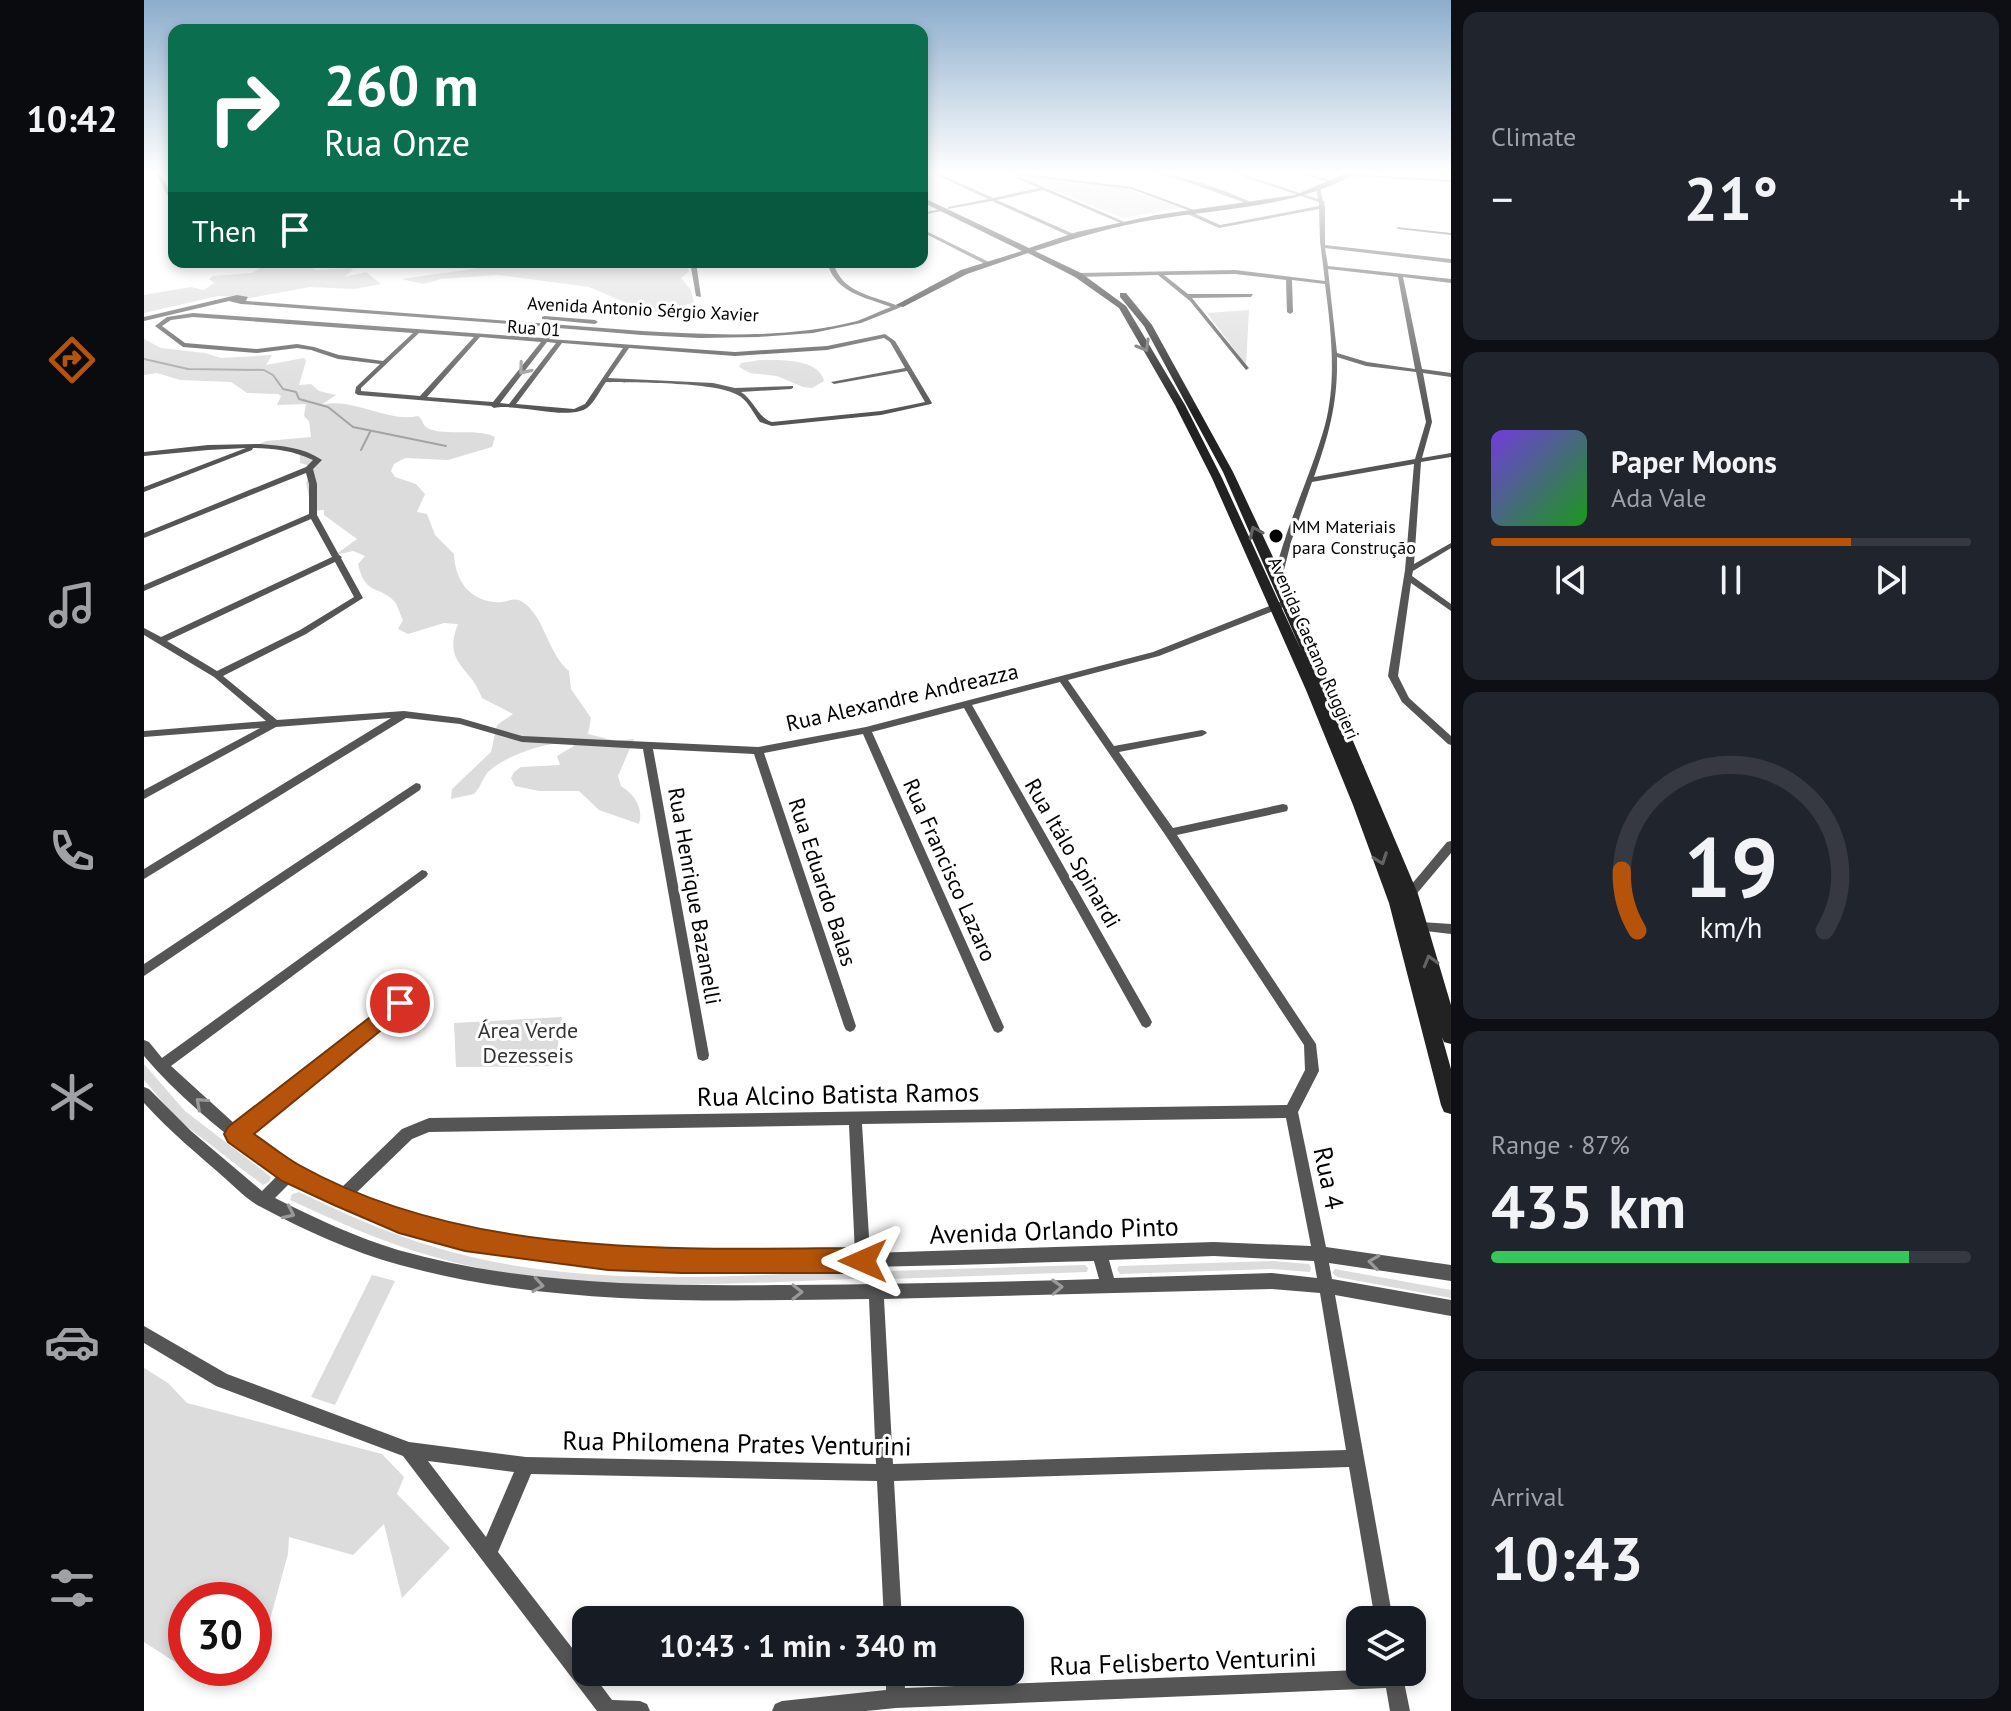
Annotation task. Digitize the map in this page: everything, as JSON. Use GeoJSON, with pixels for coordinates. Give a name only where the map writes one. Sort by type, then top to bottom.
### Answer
{"type":"FeatureCollection","features":[{"type":"Feature","properties":{"kind":"main road"},"geometry":{"type":"LineString","coordinates":[[897,305],[964,272],[1031,251]]}},
{"type":"Feature","properties":{"kind":"main road","name":"Avenida Caetano Ruggieri"},"geometry":{"type":"LineString","coordinates":[[1036,251],[1118,291],[1131,302],[1148,325],[1228,472],[1277,582],[1313,690],[1393,891],[1451,1105]]}},
{"type":"Feature","properties":{"kind":"main road","name":"Avenida Caetano Ruggieri"},"geometry":{"type":"LineString","coordinates":[[1084,275],[1122,306],[1211,466],[1253,564],[1282,604],[1410,894],[1451,1037]]}},
{"type":"Feature","properties":{"kind":"street"},"geometry":{"type":"LineString","coordinates":[[963,251],[989,264]]}},
{"type":"Feature","properties":{"kind":"street"},"geometry":{"type":"LineString","coordinates":[[1277,582],[1282,550],[1329,422],[1333,354],[1324,251]]}},
{"type":"Feature","properties":{"kind":"street"},"geometry":{"type":"LineString","coordinates":[[1364,251],[1451,261]]}},
{"type":"Feature","properties":{"kind":"street"},"geometry":{"type":"LineString","coordinates":[[1327,267],[1451,281]]}},
{"type":"Feature","properties":{"kind":"street"},"geometry":{"type":"LineString","coordinates":[[694,268],[699,296]]}},
{"type":"Feature","properties":{"kind":"street"},"geometry":{"type":"LineString","coordinates":[[832,268],[835,278],[844,286],[897,305]]}},
{"type":"Feature","properties":{"kind":"street"},"geometry":{"type":"LineString","coordinates":[[1084,275],[1235,272],[1327,283]]}},
{"type":"Feature","properties":{"kind":"street"},"geometry":{"type":"LineString","coordinates":[[1159,273],[1188,296],[1246,368]]}},
{"type":"Feature","properties":{"kind":"street"},"geometry":{"type":"LineString","coordinates":[[1400,275],[1429,422],[1418,461],[1408,574],[1393,676],[1405,700],[1451,742]]}},
{"type":"Feature","properties":{"kind":"street"},"geometry":{"type":"LineString","coordinates":[[1289,279],[1290,312]]}},
{"type":"Feature","properties":{"kind":"street"},"geometry":{"type":"LineString","coordinates":[[1188,296],[1251,295]]}},
{"type":"Feature","properties":{"kind":"street","name":"Avenida Antonio Sérgio Xavier"},"geometry":{"type":"LineString","coordinates":[[144,319],[243,299],[587,324],[707,336],[759,336],[843,324],[897,305]]}},
{"type":"Feature","properties":{"kind":"street","name":"Rua 01"},"geometry":{"type":"LineString","coordinates":[[385,363],[338,357],[297,346],[251,351],[183,345],[158,326],[169,318],[181,316],[735,354],[786,352],[884,336],[888,337],[909,369]]}},
{"type":"Feature","properties":{"kind":"street"},"geometry":{"type":"LineString","coordinates":[[494,406],[547,342],[553,323]]}},
{"type":"Feature","properties":{"kind":"street","name":"Avenida Antonio Sérgio Xavier"},"geometry":{"type":"LineString","coordinates":[[553,323],[573,328],[587,324]]}},
{"type":"Feature","properties":{"kind":"street"},"geometry":{"type":"LineString","coordinates":[[510,407],[573,328]]}},
{"type":"Feature","properties":{"kind":"street"},"geometry":{"type":"LineString","coordinates":[[416,333],[358,388],[358,393],[494,406],[580,410],[587,405],[626,348]]}},
{"type":"Feature","properties":{"kind":"street"},"geometry":{"type":"LineString","coordinates":[[421,399],[477,337]]}},
{"type":"Feature","properties":{"kind":"street"},"geometry":{"type":"LineString","coordinates":[[1333,354],[1366,364],[1451,375]]}},
{"type":"Feature","properties":{"kind":"street"},"geometry":{"type":"LineString","coordinates":[[734,390],[747,398],[766,423],[779,424],[836,419],[929,403],[909,369],[834,382]]}},
{"type":"Feature","properties":{"kind":"street"},"geometry":{"type":"LineString","coordinates":[[604,380],[713,385],[734,390],[791,387]]}},
{"type":"Feature","properties":{"kind":"street"},"geometry":{"type":"LineString","coordinates":[[144,490],[258,446]]}},
{"type":"Feature","properties":{"kind":"street"},"geometry":{"type":"LineString","coordinates":[[144,454],[258,446],[312,456],[318,460],[309,469],[144,536]]}},
{"type":"Feature","properties":{"kind":"street"},"geometry":{"type":"LineString","coordinates":[[1308,480],[1451,455]]}},
{"type":"Feature","properties":{"kind":"street"},"geometry":{"type":"LineString","coordinates":[[217,675],[303,632],[355,602],[359,595],[313,515],[313,484],[309,469]]}},
{"type":"Feature","properties":{"kind":"street"},"geometry":{"type":"LineString","coordinates":[[144,588],[313,515]]}},
{"type":"Feature","properties":{"kind":"street"},"geometry":{"type":"LineString","coordinates":[[1408,574],[1451,545]]}},
{"type":"Feature","properties":{"kind":"street"},"geometry":{"type":"LineString","coordinates":[[1253,564],[1268,560],[1282,550]]}},
{"type":"Feature","properties":{"kind":"street"},"geometry":{"type":"LineString","coordinates":[[162,640],[338,557]]}},
{"type":"Feature","properties":{"kind":"street"},"geometry":{"type":"LineString","coordinates":[[1408,574],[1451,608]]}},
{"type":"Feature","properties":{"kind":"street","name":"Rua Alexandre Andreazza"},"geometry":{"type":"LineString","coordinates":[[144,734],[404,714],[460,721],[522,739],[758,751],[866,730],[1062,679],[1199,640],[1282,604]]}},
{"type":"Feature","properties":{"kind":"street"},"geometry":{"type":"LineString","coordinates":[[144,631],[217,675],[275,724],[144,795]]}},
{"type":"Feature","properties":{"kind":"street"},"geometry":{"type":"LineString","coordinates":[[1062,679],[1170,833],[1310,1044],[1312,1071],[1291,1111]]}},
{"type":"Feature","properties":{"kind":"street","name":"Rua Itálo Spinardi"},"geometry":{"type":"LineString","coordinates":[[966,703],[1146,1022]]}},
{"type":"Feature","properties":{"kind":"street"},"geometry":{"type":"LineString","coordinates":[[144,875],[404,714]]}},
{"type":"Feature","properties":{"kind":"street"},"geometry":{"type":"LineString","coordinates":[[356,718],[363,740]]}},
{"type":"Feature","properties":{"kind":"street"},"geometry":{"type":"LineString","coordinates":[[222,751],[224,726]]}},
{"type":"Feature","properties":{"kind":"street","name":"Rua Francisco Lazaro"},"geometry":{"type":"LineString","coordinates":[[866,730],[998,1027]]}},
{"type":"Feature","properties":{"kind":"street"},"geometry":{"type":"LineString","coordinates":[[1111,750],[1202,733]]}},
{"type":"Feature","properties":{"kind":"street","name":"Rua Henrique Bazanelli"},"geometry":{"type":"LineString","coordinates":[[647,745],[703,1055]]}},
{"type":"Feature","properties":{"kind":"street","name":"Rua Eduardo Balas"},"geometry":{"type":"LineString","coordinates":[[758,751],[850,1026]]}},
{"type":"Feature","properties":{"kind":"street"},"geometry":{"type":"LineString","coordinates":[[144,971],[416,787]]}},
{"type":"Feature","properties":{"kind":"street"},"geometry":{"type":"LineString","coordinates":[[1170,833],[1283,808]]}},
{"type":"Feature","properties":{"kind":"street"},"geometry":{"type":"LineString","coordinates":[[1410,894],[1451,845]]}},
{"type":"Feature","properties":{"kind":"street"},"geometry":{"type":"LineString","coordinates":[[161,1066],[422,874]]}},
{"type":"Feature","properties":{"kind":"street"},"geometry":{"type":"LineString","coordinates":[[1421,927],[1451,929]]}},
{"type":"Feature","properties":{"kind":"street"},"geometry":{"type":"LineString","coordinates":[[236,1134],[421,986]]}},
{"type":"Feature","properties":{"kind":"street"},"geometry":{"type":"LineString","coordinates":[[1432,1037],[1451,1037]]}},
{"type":"Feature","properties":{"kind":"street","name":"Avenida Orlando Pinto"},"geometry":{"type":"LineString","coordinates":[[144,1046],[161,1066],[236,1134],[290,1173],[399,1221],[439,1232],[542,1251],[681,1261],[863,1261],[1214,1249],[1321,1254],[1451,1273]]}},
{"type":"Feature","properties":{"kind":"street"},"geometry":{"type":"LineString","coordinates":[[144,1093],[176,1130],[263,1201],[338,1235],[432,1266],[545,1287],[653,1293],[876,1292],[1272,1281],[1326,1286],[1451,1308]]}},
{"type":"Feature","properties":{"kind":"street","name":"Rua Alcino Batista Ramos"},"geometry":{"type":"LineString","coordinates":[[342,1197],[407,1134],[429,1125],[1291,1111]]}},
{"type":"Feature","properties":{"kind":"street","name":"Rua 4"},"geometry":{"type":"LineString","coordinates":[[1291,1111],[1321,1254],[1382,1606]]}},
{"type":"Feature","properties":{"kind":"street"},"geometry":{"type":"LineString","coordinates":[[855,1118],[863,1261]]}},
{"type":"Feature","properties":{"kind":"street"},"geometry":{"type":"LineString","coordinates":[[263,1201],[290,1173]]}},
{"type":"Feature","properties":{"kind":"street"},"geometry":{"type":"LineString","coordinates":[[1099,1252],[1108,1285]]}},
{"type":"Feature","properties":{"kind":"street"},"geometry":{"type":"LineString","coordinates":[[876,1292],[892,1606]]}},
{"type":"Feature","properties":{"kind":"street","name":"Rua Philomena Prates Venturini"},"geometry":{"type":"LineString","coordinates":[[144,1334],[222,1380],[409,1450],[526,1465],[885,1473],[1356,1458]]}},
{"type":"Feature","properties":{"kind":"street"},"geometry":{"type":"LineString","coordinates":[[409,1450],[608,1710],[640,1711]]}},
{"type":"Feature","properties":{"kind":"street"},"geometry":{"type":"LineString","coordinates":[[488,1554],[526,1465]]}},
{"type":"Feature","properties":{"kind":"street","name":"Rua Felisberto Venturini"},"geometry":{"type":"LineString","coordinates":[[782,1711],[896,1698],[1346,1677]]}},
{"type":"Feature","properties":{"kind":"street"},"geometry":{"type":"LineString","coordinates":[[896,1686],[896,1698]]}},
{"type":"Feature","properties":{"kind":"street"},"geometry":{"type":"LineString","coordinates":[[1396,1686],[1400,1711]]}},
{"type":"Feature","properties":{"kind":"green space"},"geometry":{"type":"Polygon","coordinates":[[[260,268],[351,268],[353,270],[344,277],[366,272],[381,284],[354,289],[310,287],[250,298],[218,296],[144,313],[144,295],[191,287],[204,290],[214,283],[209,279],[213,276],[252,273],[260,268]]]}},
{"type":"Feature","properties":{"kind":"green space"},"geometry":{"type":"Polygon","coordinates":[[[480,268],[688,268],[689,271],[681,278],[691,290],[694,303],[673,308],[696,314],[645,311],[589,287],[498,275],[441,279],[424,284],[401,279],[480,268]]]}},
{"type":"Feature","properties":{"kind":"green space"},"geometry":{"type":"Polygon","coordinates":[[[1249,310],[1246,365],[1207,313],[1249,310]]]}},
{"type":"Feature","properties":{"kind":"green space"},"geometry":{"type":"Polygon","coordinates":[[[144,339],[161,348],[221,358],[272,355],[266,365],[304,358],[306,361],[299,385],[311,384],[319,391],[336,395],[321,405],[345,404],[394,416],[418,416],[431,430],[495,437],[492,447],[448,460],[405,458],[394,464],[391,471],[395,477],[416,484],[425,494],[417,512],[427,514],[435,535],[454,554],[464,586],[476,597],[485,600],[520,601],[537,618],[556,655],[569,671],[571,689],[591,718],[588,734],[616,741],[634,739],[618,776],[621,786],[637,802],[639,824],[599,810],[579,791],[539,791],[515,786],[511,778],[514,772],[521,767],[560,765],[557,756],[574,746],[571,743],[551,744],[515,755],[488,772],[474,794],[451,799],[452,789],[491,752],[497,725],[513,714],[482,698],[460,664],[453,648],[458,624],[444,623],[408,634],[398,629],[403,620],[395,603],[364,581],[358,564],[365,556],[353,551],[335,555],[357,539],[324,515],[324,510],[312,511],[306,483],[314,467],[300,463],[300,453],[255,446],[266,441],[311,437],[309,421],[304,416],[306,404],[277,405],[281,396],[278,394],[247,393],[231,382],[180,380],[157,373],[144,375],[144,339]]]}},
{"type":"Feature","properties":{"kind":"green space"},"geometry":{"type":"Polygon","coordinates":[[[760,360],[807,364],[821,373],[824,381],[812,388],[803,387],[777,376],[750,373],[739,367],[741,363],[760,360]]]}},
{"type":"Feature","properties":{"kind":"green space","name":"Área Verde Dezesseis"},"geometry":{"type":"Polygon","coordinates":[[[562,1017],[555,1066],[456,1067],[454,1023],[562,1017]]]}},
{"type":"Feature","properties":{"kind":"green space"},"geometry":{"type":"Polygon","coordinates":[[[144,1064],[185,1111],[271,1177],[269,1182],[263,1185],[177,1119],[144,1080],[144,1064]]]}},
{"type":"Feature","properties":{"kind":"green space"},"geometry":{"type":"Polygon","coordinates":[[[299,1192],[365,1222],[434,1247],[537,1269],[642,1277],[852,1271],[855,1274],[854,1279],[694,1284],[588,1282],[535,1277],[482,1269],[395,1244],[290,1200],[292,1194],[299,1192]]]}},
{"type":"Feature","properties":{"kind":"green space"},"geometry":{"type":"Polygon","coordinates":[[[1272,1261],[1309,1264],[1311,1268],[1310,1272],[1272,1269],[1120,1274],[1117,1269],[1119,1266],[1272,1261]]]}},
{"type":"Feature","properties":{"kind":"green space"},"geometry":{"type":"Polygon","coordinates":[[[1085,1265],[1087,1272],[890,1279],[886,1275],[889,1271],[1085,1265]]]}},
{"type":"Feature","properties":{"kind":"green space"},"geometry":{"type":"Polygon","coordinates":[[[1335,1269],[1451,1290],[1451,1298],[1337,1277],[1332,1273],[1335,1269]]]}},
{"type":"Feature","properties":{"kind":"green space"},"geometry":{"type":"Polygon","coordinates":[[[372,1275],[395,1281],[335,1405],[311,1397],[372,1275]]]}},
{"type":"Feature","properties":{"kind":"green space"},"geometry":{"type":"Polygon","coordinates":[[[144,1368],[168,1383],[187,1403],[382,1454],[404,1477],[397,1494],[450,1548],[402,1598],[384,1524],[353,1555],[289,1537],[288,1554],[272,1612],[272,1582],[168,1582],[168,1658],[144,1642],[144,1368]]]}},
{"type":"Feature","properties":{"kind":"waterway"},"geometry":{"type":"LineString","coordinates":[[144,359],[188,369],[264,370],[273,375],[283,389],[296,392],[299,399],[328,407],[353,427],[446,446]]}},
{"type":"Feature","properties":{"kind":"waterway"},"geometry":{"type":"LineString","coordinates":[[361,450],[370,432]]}},
{"type":"Feature","properties":{"kind":"place","name":"MM Materiais para Construção"},"geometry":{"type":"Point","coordinates":[1276,536]}},
{"type":"Feature","properties":{"kind":"route"},"geometry":{"type":"LineString","coordinates":[[400,1003],[236,1134],[290,1173],[342,1197],[399,1221],[465,1239],[608,1258],[863,1261]]}}]}
